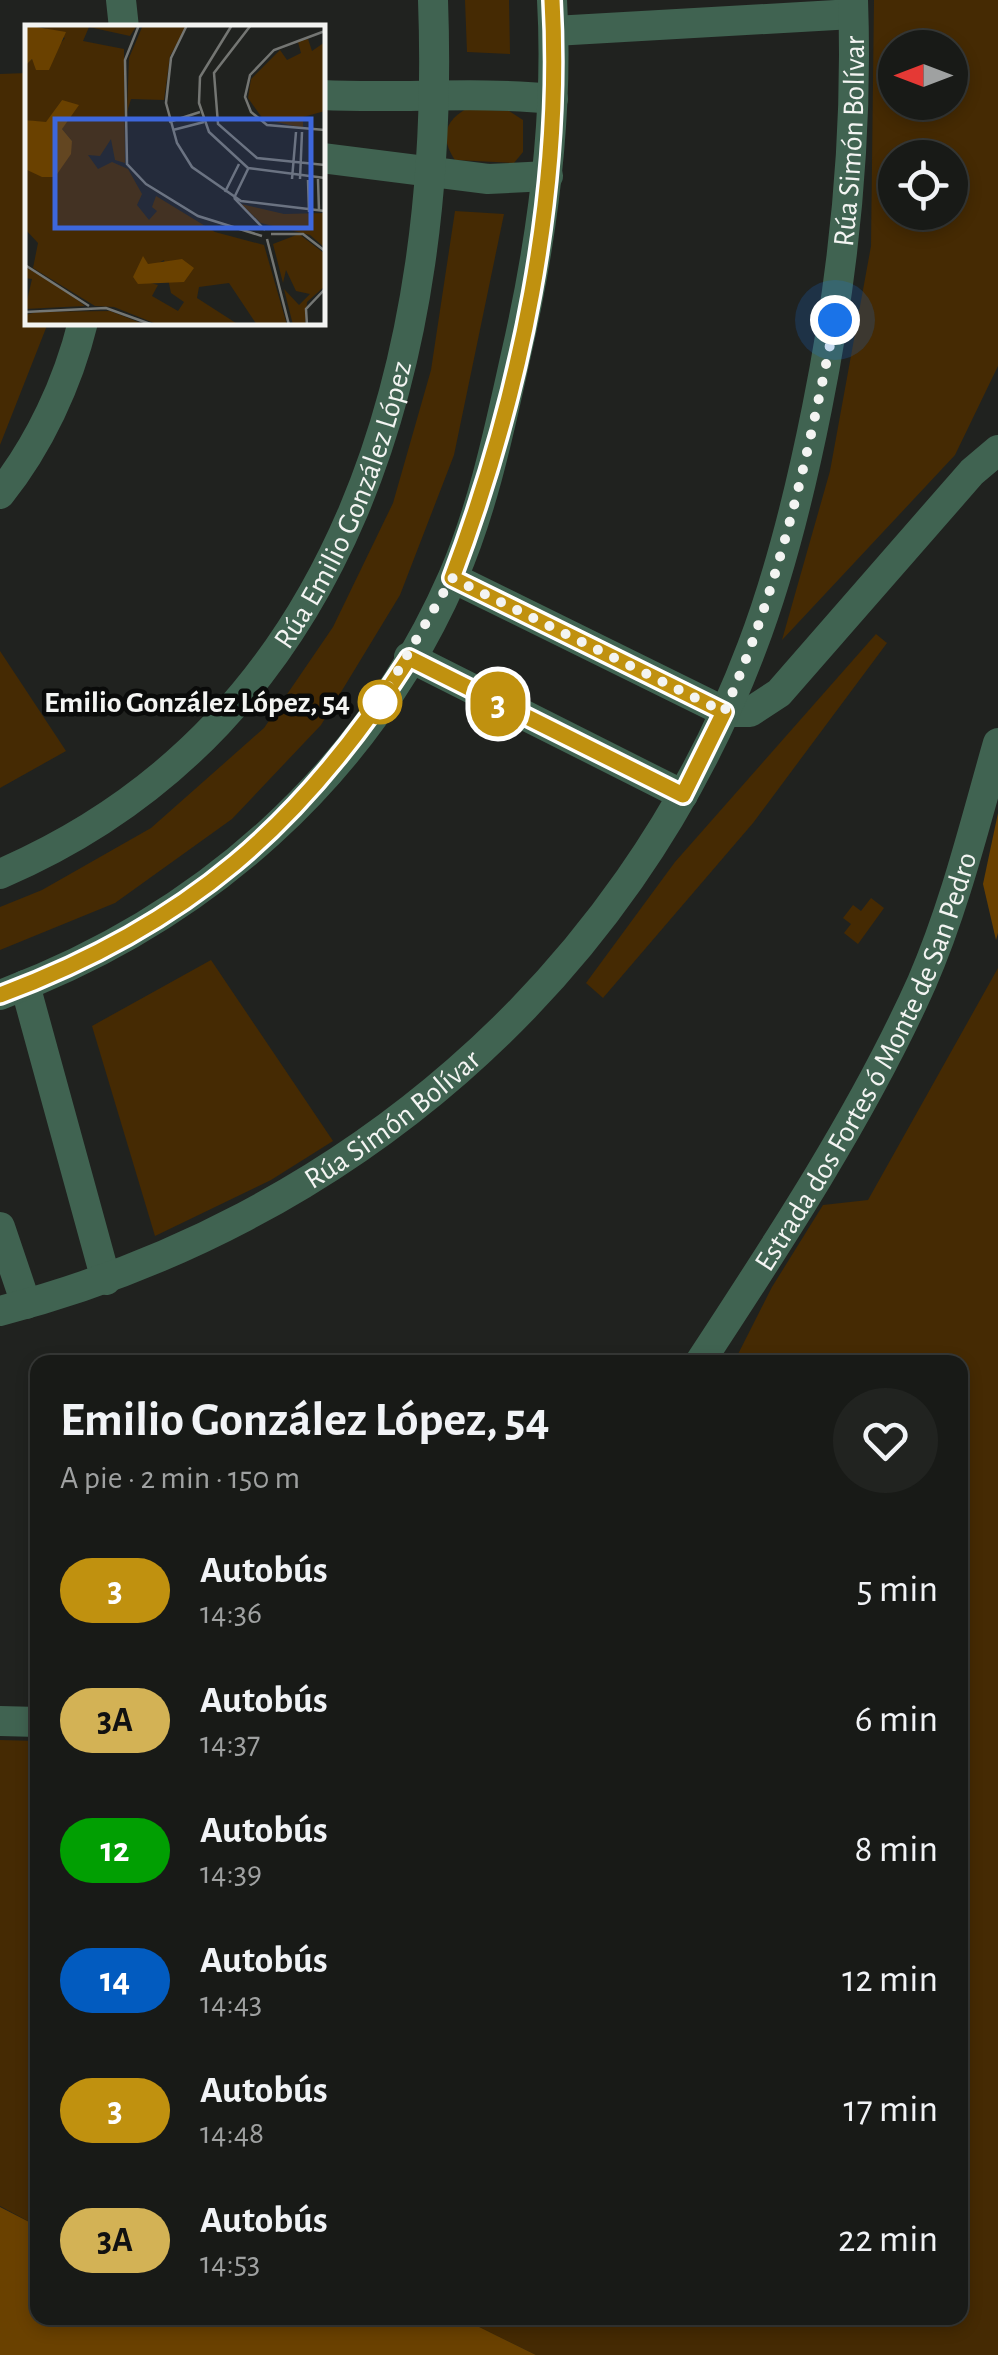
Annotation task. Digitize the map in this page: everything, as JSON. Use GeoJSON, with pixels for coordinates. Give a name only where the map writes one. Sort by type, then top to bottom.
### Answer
{"type":"FeatureCollection","features":[{"type":"Feature","properties":{"kind":"street"},"geometry":{"type":"LineString","coordinates":[[120,0],[124,25]]}},
{"type":"Feature","properties":{"kind":"street","name":"Rúa Emilio González López"},"geometry":{"type":"LineString","coordinates":[[0,874],[46,854],[116,813],[198,746],[265,673],[326,576],[388,415],[413,302],[429,174],[434,97],[433,0]]}},
{"type":"Feature","properties":{"kind":"street"},"geometry":{"type":"LineString","coordinates":[[106,1280],[13,990],[122,942],[189,901],[254,850],[321,782],[409,658],[452,578],[498,434],[528,303],[548,176],[553,15],[853,7]]}},
{"type":"Feature","properties":{"kind":"street","name":"Rúa Simón Bolívar"},"geometry":{"type":"LineString","coordinates":[[13,1308],[106,1280],[232,1226],[328,1170],[436,1092],[540,994],[598,922],[683,795],[753,645],[803,476],[835,320],[850,185],[853,7]]}},
{"type":"Feature","properties":{"kind":"street"},"geometry":{"type":"LineString","coordinates":[[325,95],[434,97],[491,93],[553,100]]}},
{"type":"Feature","properties":{"kind":"street"},"geometry":{"type":"LineString","coordinates":[[325,158],[429,174],[524,180],[548,176]]}},
{"type":"Feature","properties":{"kind":"street"},"geometry":{"type":"LineString","coordinates":[[0,494],[21,468],[54,405],[82,325]]}},
{"type":"Feature","properties":{"kind":"street"},"geometry":{"type":"LineString","coordinates":[[452,578],[724,712],[750,712],[779,693],[972,472],[998,450]]}},
{"type":"Feature","properties":{"kind":"street"},"geometry":{"type":"LineString","coordinates":[[409,658],[683,795]]}},
{"type":"Feature","properties":{"kind":"street","name":"Estrada dos Fortes ó Monte de San Pedro"},"geometry":{"type":"LineString","coordinates":[[704,1355],[812,1185],[922,981],[966,857],[998,744]]}},
{"type":"Feature","properties":{"kind":"street"},"geometry":{"type":"LineString","coordinates":[[0,1227],[13,1308]]}},
{"type":"Feature","properties":{"kind":"street"},"geometry":{"type":"LineString","coordinates":[[0,1721],[30,1722]]}},
{"type":"Feature","properties":{"kind":"shaded area"},"geometry":{"type":"Polygon","coordinates":[[[465,0],[509,0],[510,54],[467,52],[465,0]]]}},
{"type":"Feature","properties":{"kind":"shaded area"},"geometry":{"type":"Polygon","coordinates":[[[874,0],[998,0],[998,366],[955,455],[782,640],[830,471],[871,246],[874,0]]]}},
{"type":"Feature","properties":{"kind":"shaded area"},"geometry":{"type":"Polygon","coordinates":[[[25,73],[25,325],[47,325],[0,445],[0,74],[25,73]]]}},
{"type":"Feature","properties":{"kind":"shaded area"},"geometry":{"type":"Polygon","coordinates":[[[466,109],[509,111],[523,120],[523,152],[514,163],[455,160],[447,132],[453,120],[466,109]]]}},
{"type":"Feature","properties":{"kind":"shaded area"},"geometry":{"type":"Polygon","coordinates":[[[455,211],[504,214],[454,455],[400,595],[321,725],[232,819],[115,903],[0,950],[0,907],[42,890],[151,828],[264,728],[333,627],[393,503],[431,370],[455,211]]]}},
{"type":"Feature","properties":{"kind":"shaded area"},"geometry":{"type":"Polygon","coordinates":[[[876,634],[887,643],[753,823],[603,998],[586,983],[675,862],[876,634]]]}},
{"type":"Feature","properties":{"kind":"shaded area"},"geometry":{"type":"Polygon","coordinates":[[[0,651],[66,751],[0,788],[0,651]]]}},
{"type":"Feature","properties":{"kind":"shaded area"},"geometry":{"type":"Polygon","coordinates":[[[998,813],[998,933],[996,940],[983,884],[998,813]]]}},
{"type":"Feature","properties":{"kind":"shaded area"},"geometry":{"type":"Polygon","coordinates":[[[871,898],[884,908],[858,944],[844,933],[851,924],[843,918],[853,905],[861,911],[871,898]]]}},
{"type":"Feature","properties":{"kind":"shaded area"},"geometry":{"type":"Polygon","coordinates":[[[211,960],[333,1141],[271,1180],[155,1236],[92,1026],[211,960]]]}},
{"type":"Feature","properties":{"kind":"shaded area"},"geometry":{"type":"Polygon","coordinates":[[[998,968],[998,2355],[536,2355],[475,2325],[968,2325],[968,1355],[738,1355],[772,1287],[823,1205],[868,1200],[998,968]]]}},
{"type":"Feature","properties":{"kind":"shaded area"},"geometry":{"type":"Polygon","coordinates":[[[0,1740],[30,1741],[30,2222],[0,2206],[0,1740]]]}},
{"type":"Feature","properties":{"kind":"shaded area"},"geometry":{"type":"Polygon","coordinates":[[[0,2207],[30,2222],[30,2325],[475,2325],[536,2355],[0,2355],[0,2207]]]}},
{"type":"Feature","properties":{"kind":"bus line","name":"3"},"geometry":{"type":"LineString","coordinates":[[0,995],[122,942],[189,901],[254,850],[321,782],[409,658],[683,795],[724,712],[452,578],[498,434],[528,303],[552,134],[552,0]]}},
{"type":"Feature","properties":{"kind":"place","name":"Emilio González López, 54"},"geometry":{"type":"Point","coordinates":[380,702]}},
{"type":"Feature","properties":{"kind":"route"},"geometry":{"type":"LineString","coordinates":[[380,702],[452,578],[724,712],[753,645],[803,476],[835,320]]}}]}
